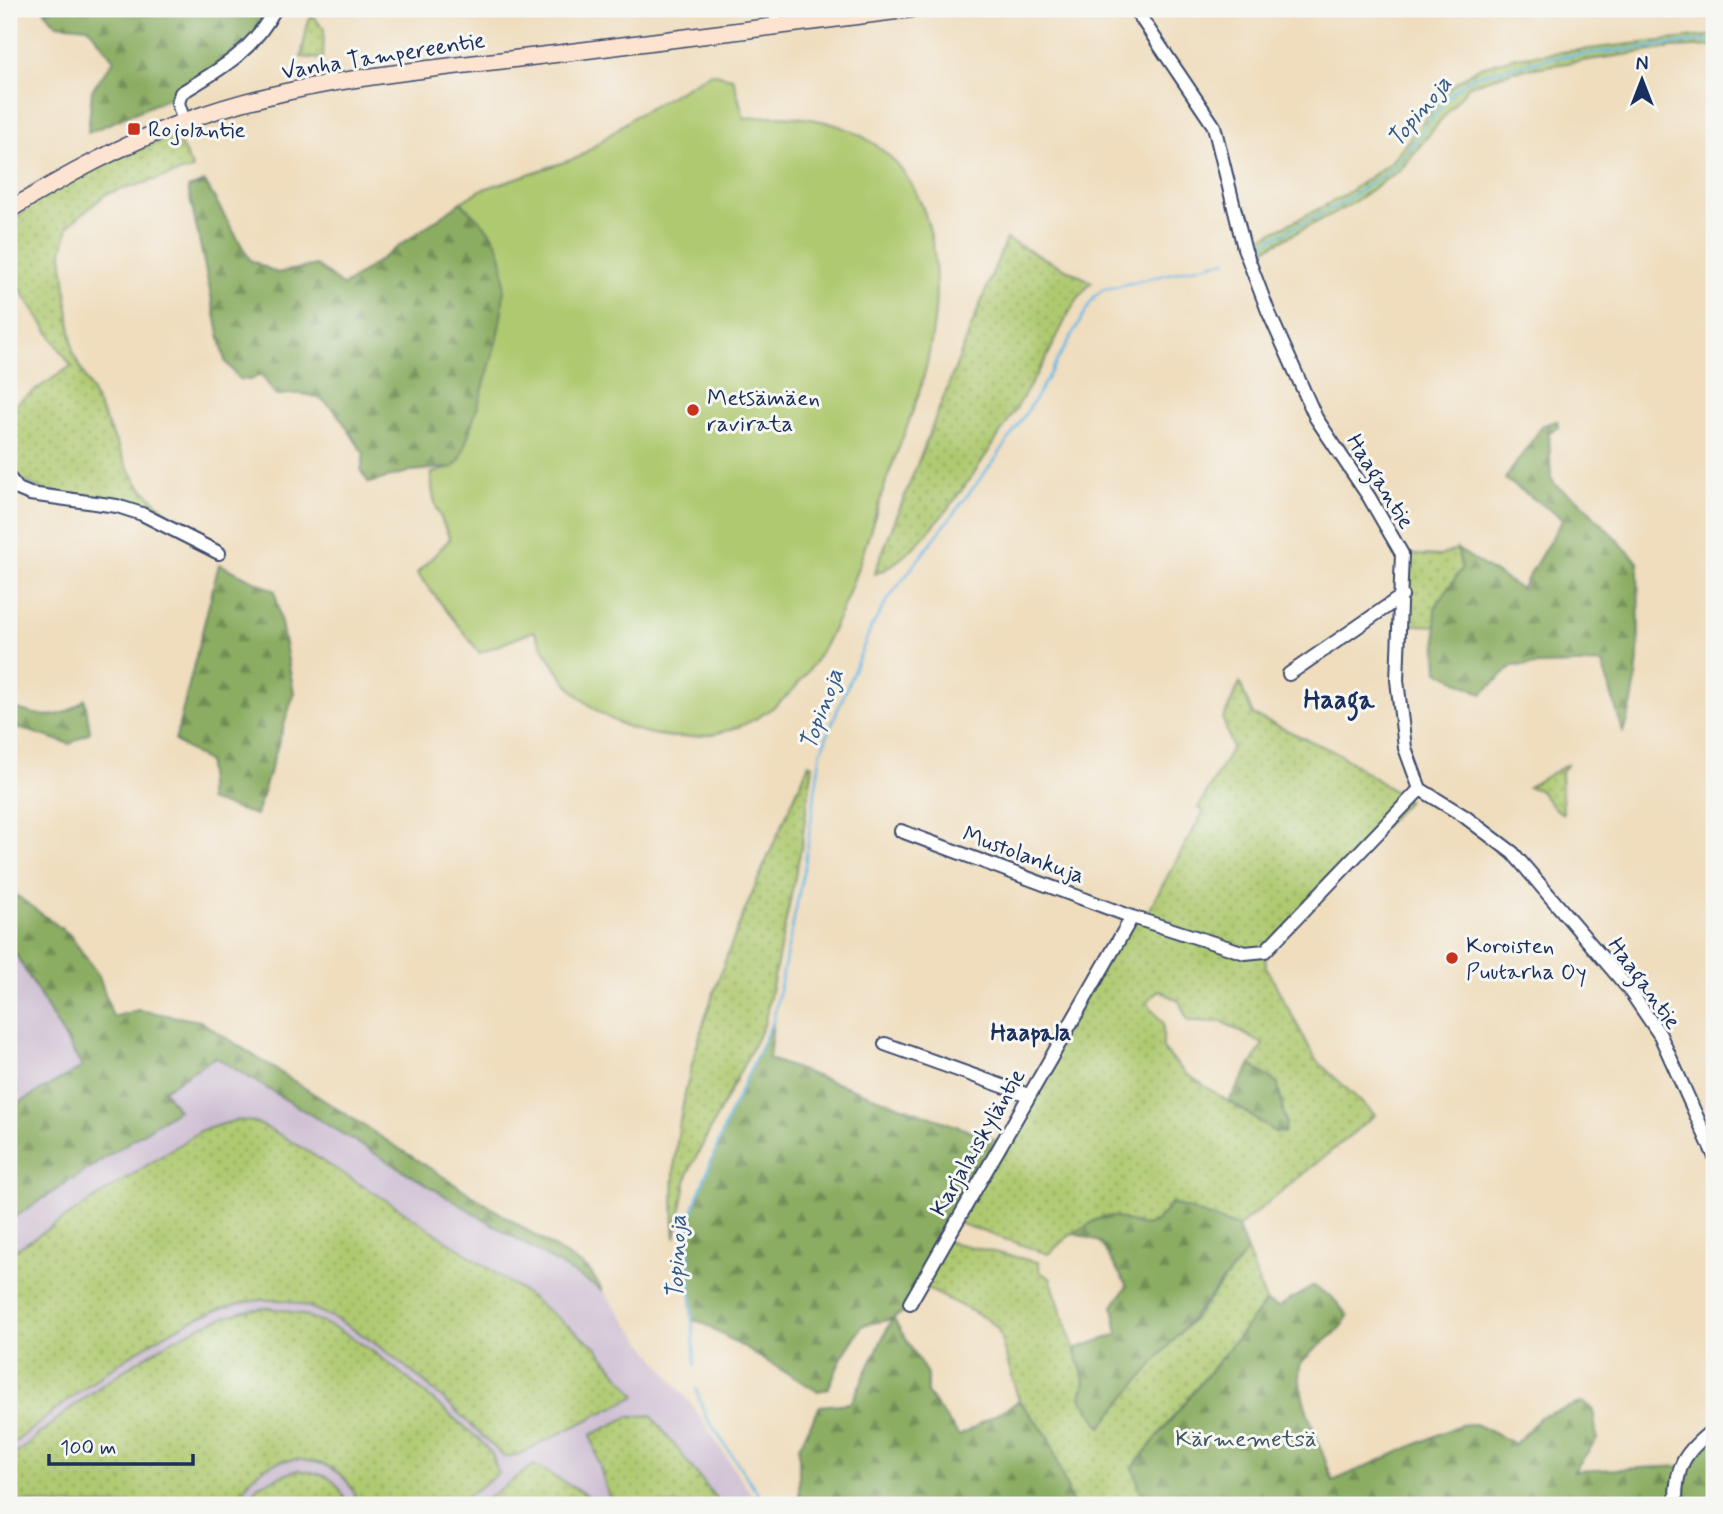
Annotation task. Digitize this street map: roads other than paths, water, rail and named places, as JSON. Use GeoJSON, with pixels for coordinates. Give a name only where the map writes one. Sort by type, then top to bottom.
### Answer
{"type":"FeatureCollection","features":[{"type":"Feature","properties":{"kind":"main road","name":"Vanha Tampereentie"},"geometry":{"type":"LineString","coordinates":[[9,210],[94,160],[184,121],[275,95],[364,79],[776,17],[912,9]]}},
{"type":"Feature","properties":{"kind":"street"},"geometry":{"type":"LineString","coordinates":[[184,121],[178,103],[181,93],[233,62],[265,27],[275,9]]}},
{"type":"Feature","properties":{"kind":"street"},"geometry":{"type":"LineString","coordinates":[[1083,9],[1101,9]]}},
{"type":"Feature","properties":{"kind":"street","name":"Haagantie"},"geometry":{"type":"LineString","coordinates":[[1135,9],[1214,126],[1244,248],[1268,311],[1316,418],[1369,497],[1402,554],[1396,680],[1399,716],[1410,768],[1420,789],[1464,816],[1513,853],[1628,988],[1660,1035],[1714,1155]]}},
{"type":"Feature","properties":{"kind":"street"},"geometry":{"type":"LineString","coordinates":[[9,478],[18,489],[30,494],[117,506],[142,514],[219,552]]}},
{"type":"Feature","properties":{"kind":"street"},"geometry":{"type":"LineString","coordinates":[[1289,674],[1402,596]]}},
{"type":"Feature","properties":{"kind":"street"},"geometry":{"type":"LineString","coordinates":[[1132,916],[1245,953],[1265,951],[1420,789]]}},
{"type":"Feature","properties":{"kind":"street","name":"Mustolankuja"},"geometry":{"type":"LineString","coordinates":[[901,831],[1132,916]]}},
{"type":"Feature","properties":{"kind":"street","name":"Karjalaiskyläntie"},"geometry":{"type":"LineString","coordinates":[[910,1303],[1132,916]]}},
{"type":"Feature","properties":{"kind":"street"},"geometry":{"type":"LineString","coordinates":[[885,1044],[1028,1095]]}},
{"type":"Feature","properties":{"kind":"street"},"geometry":{"type":"LineString","coordinates":[[1703,1134],[1714,1126]]}},
{"type":"Feature","properties":{"kind":"street"},"geometry":{"type":"LineString","coordinates":[[1676,1505],[1677,1472],[1686,1454],[1714,1429]]}},
{"type":"Feature","properties":{"kind":"waterway","name":"Topinoja"},"geometry":{"type":"LineString","coordinates":[[1254,248],[1344,202],[1396,166],[1453,91],[1475,76],[1550,58],[1714,40]]}},
{"type":"Feature","properties":{"kind":"waterway","name":"Topinoja"},"geometry":{"type":"LineString","coordinates":[[695,1365],[688,1235],[694,1206],[729,1115],[773,1021],[805,864],[821,751],[871,628],[888,599],[997,457],[1035,399],[1094,297],[1102,290],[1227,260]]}},
{"type":"Feature","properties":{"kind":"waterway","name":"Topinoja"},"geometry":{"type":"LineString","coordinates":[[696,1389],[706,1417],[766,1505]]}},
{"type":"Feature","properties":{"kind":"place","name":"Rojolantie"},"geometry":{"type":"Point","coordinates":[134,129]}},
{"type":"Feature","properties":{"kind":"place","name":"Metsämäen ravirata"},"geometry":{"type":"Point","coordinates":[693,410]}},
{"type":"Feature","properties":{"kind":"place","name":"Koroisten Puutarha Oy"},"geometry":{"type":"Point","coordinates":[1452,958]}},
{"type":"Feature","properties":{"kind":"district","name":"Haaga"},"geometry":{"type":"Point","coordinates":[1339,699]}},
{"type":"Feature","properties":{"kind":"district","name":"Haapala"},"geometry":{"type":"Point","coordinates":[1031,1032]}},
{"type":"Feature","properties":{"kind":"park label","name":"Kärmemetsä"},"geometry":{"type":"Point","coordinates":[1246,1438]}}]}
